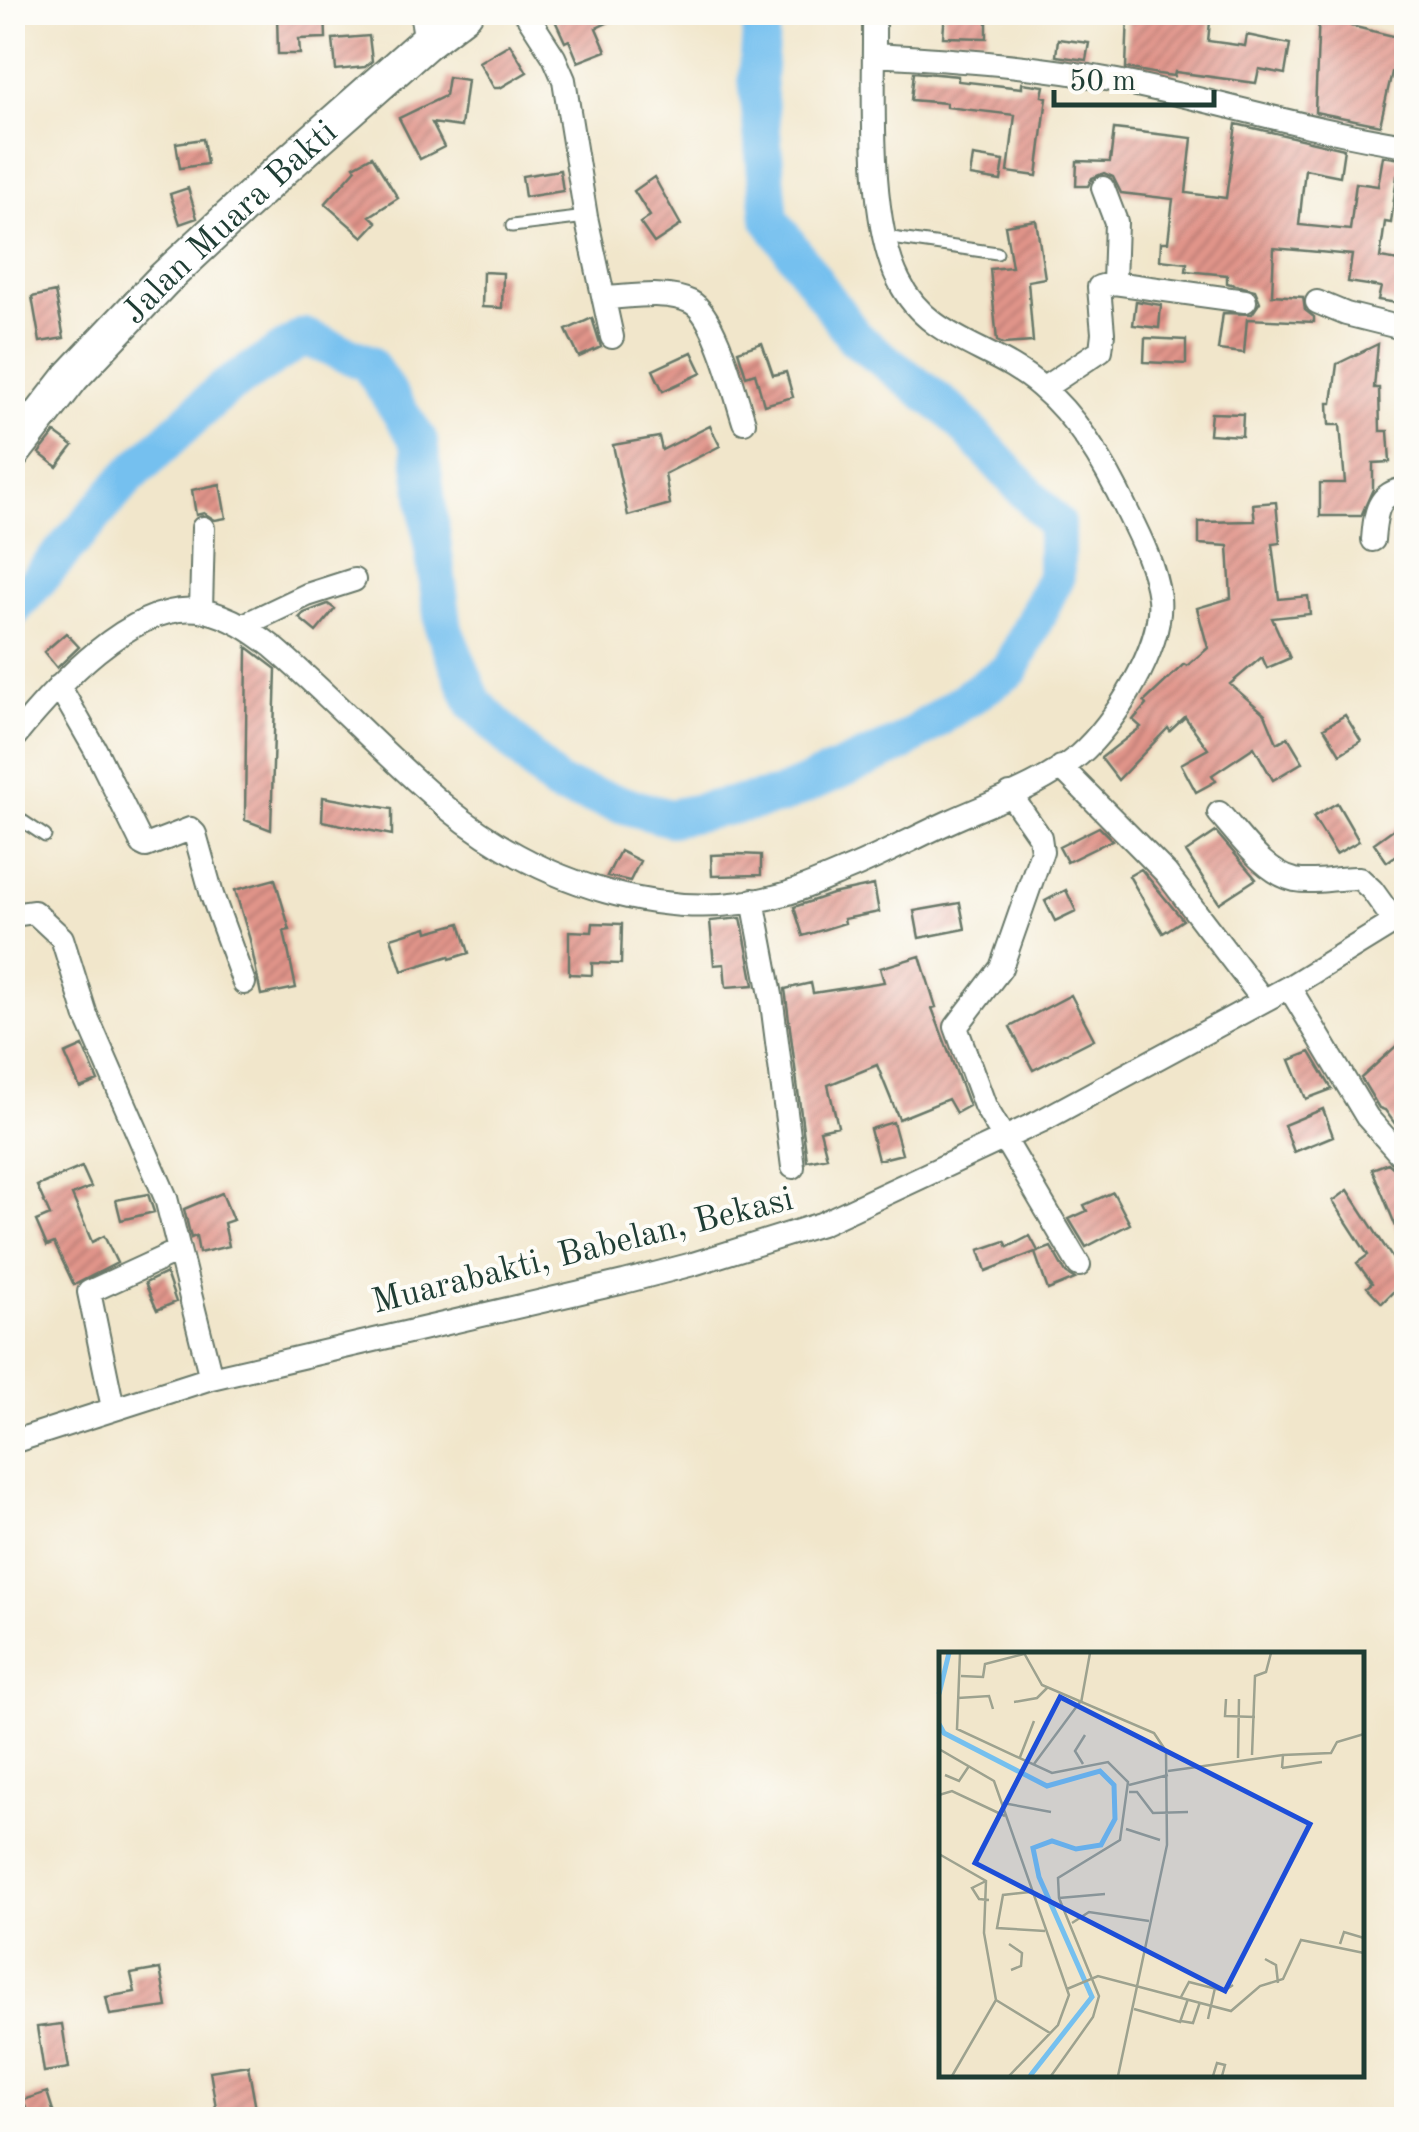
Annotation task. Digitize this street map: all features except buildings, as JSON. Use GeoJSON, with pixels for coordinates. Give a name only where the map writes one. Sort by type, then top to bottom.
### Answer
{"type":"FeatureCollection","features":[{"type":"Feature","properties":{"kind":"main road","name":"Jalan Muara Bakti"},"geometry":{"type":"LineString","coordinates":[[12,454],[72,376],[163,280],[423,27],[465,12]]}},
{"type":"Feature","properties":{"kind":"street"},"geometry":{"type":"LineString","coordinates":[[526,12],[564,80],[586,216],[612,337]]}},
{"type":"Feature","properties":{"kind":"street"},"geometry":{"type":"LineString","coordinates":[[12,740],[96,650],[160,616],[201,610],[244,625],[320,687],[449,809],[544,868],[579,884],[659,902],[697,904],[782,894],[860,865],[1062,767],[1094,740],[1144,668],[1157,637],[1159,598],[1146,550],[1120,494],[1079,428],[1044,388],[1012,364],[940,330],[915,308],[897,278],[878,205],[874,12]]}},
{"type":"Feature","properties":{"kind":"street"},"geometry":{"type":"LineString","coordinates":[[875,55],[1020,64],[1120,82],[1310,129],[1406,144]]}},
{"type":"Feature","properties":{"kind":"street"},"geometry":{"type":"LineString","coordinates":[[1102,188],[1116,222],[1114,283]]}},
{"type":"Feature","properties":{"kind":"street"},"geometry":{"type":"LineString","coordinates":[[1044,388],[1101,350],[1099,287],[1114,283],[1245,301]]}},
{"type":"Feature","properties":{"kind":"street"},"geometry":{"type":"LineString","coordinates":[[605,298],[676,297],[700,309],[722,355],[744,422]]}},
{"type":"Feature","properties":{"kind":"street"},"geometry":{"type":"LineString","coordinates":[[1318,302],[1406,330]]}},
{"type":"Feature","properties":{"kind":"street"},"geometry":{"type":"LineString","coordinates":[[1373,540],[1378,504],[1394,490],[1406,488]]}},
{"type":"Feature","properties":{"kind":"street"},"geometry":{"type":"LineString","coordinates":[[201,610],[203,528]]}},
{"type":"Feature","properties":{"kind":"street"},"geometry":{"type":"LineString","coordinates":[[244,625],[306,594],[354,580]]}},
{"type":"Feature","properties":{"kind":"street"},"geometry":{"type":"LineString","coordinates":[[59,686],[96,749],[142,844],[146,846],[190,829],[195,834],[244,983]]}},
{"type":"Feature","properties":{"kind":"street"},"geometry":{"type":"LineString","coordinates":[[1062,767],[1166,873],[1263,1000]]}},
{"type":"Feature","properties":{"kind":"street"},"geometry":{"type":"LineString","coordinates":[[1010,794],[1040,838],[1042,851],[1001,968],[956,1027],[986,1106],[1080,1265]]}},
{"type":"Feature","properties":{"kind":"street"},"geometry":{"type":"LineString","coordinates":[[1219,813],[1278,873],[1295,880],[1359,878],[1400,919]]}},
{"type":"Feature","properties":{"kind":"street"},"geometry":{"type":"LineString","coordinates":[[753,900],[771,994],[793,1167]]}},
{"type":"Feature","properties":{"kind":"street"},"geometry":{"type":"LineString","coordinates":[[12,916],[34,912],[62,938],[86,1014],[166,1198],[211,1378]]}},
{"type":"Feature","properties":{"kind":"street","name":"Muarabakti, Babelan, Bekasi"},"geometry":{"type":"LineString","coordinates":[[12,1442],[279,1359],[624,1282],[784,1237],[872,1201],[1005,1138],[1289,987],[1400,919]]}},
{"type":"Feature","properties":{"kind":"street"},"geometry":{"type":"LineString","coordinates":[[1289,987],[1354,1097],[1406,1161]]}},
{"type":"Feature","properties":{"kind":"street"},"geometry":{"type":"LineString","coordinates":[[113,1408],[89,1292],[178,1251]]}},
{"type":"Feature","properties":{"kind":"lane"},"geometry":{"type":"LineString","coordinates":[[512,226],[586,216]]}},
{"type":"Feature","properties":{"kind":"lane"},"geometry":{"type":"LineString","coordinates":[[886,237],[997,253]]}},
{"type":"Feature","properties":{"kind":"lane"},"geometry":{"type":"LineString","coordinates":[[12,814],[45,836]]}},
{"type":"Feature","properties":{"kind":"waterway"},"geometry":{"type":"LineString","coordinates":[[12,610],[127,478],[222,390],[304,337],[368,363],[419,441],[444,630],[474,703],[557,786],[670,818],[780,796],[900,744],[1011,669],[1056,576],[1056,524],[952,412],[855,338],[770,219],[757,78],[763,12]]}}]}
